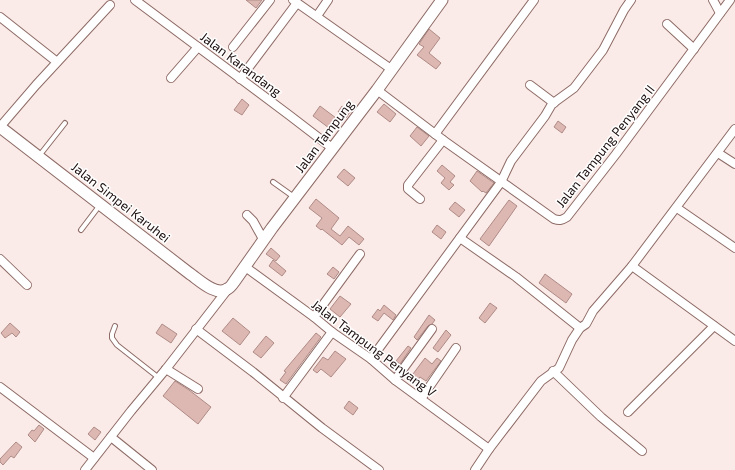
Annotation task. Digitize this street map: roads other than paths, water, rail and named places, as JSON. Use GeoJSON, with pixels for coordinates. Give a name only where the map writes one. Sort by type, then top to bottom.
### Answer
{"type":"FeatureCollection","features":[{"type":"Feature","properties":{"kind":"main road","name":"Jalan Tampung"},"geometry":{"type":"LineString","coordinates":[[228,289],[295,197],[377,90],[442,0]]}},
{"type":"Feature","properties":{"kind":"main road","name":"Jalan Simpei Karuhei"},"geometry":{"type":"LineString","coordinates":[[0,127],[189,273],[214,290],[221,291],[228,289]]}},
{"type":"Feature","properties":{"kind":"street","name":"Jalan Karandang"},"geometry":{"type":"LineString","coordinates":[[135,0],[332,148]]}},
{"type":"Feature","properties":{"kind":"street"},"geometry":{"type":"LineString","coordinates":[[233,47],[270,0]]}},
{"type":"Feature","properties":{"kind":"street"},"geometry":{"type":"LineString","coordinates":[[317,16],[328,0]]}},
{"type":"Feature","properties":{"kind":"street"},"geometry":{"type":"LineString","coordinates":[[435,134],[534,0]]}},
{"type":"Feature","properties":{"kind":"street"},"geometry":{"type":"LineString","coordinates":[[371,359],[501,182],[511,161],[554,103],[574,88],[603,50],[624,10],[631,0]]}},
{"type":"Feature","properties":{"kind":"street"},"geometry":{"type":"LineString","coordinates":[[713,0],[720,13]]}},
{"type":"Feature","properties":{"kind":"street","name":"Jalan Tampung Penyang II"},"geometry":{"type":"LineString","coordinates":[[377,90],[501,182],[554,219],[559,220],[567,217],[616,154],[730,0]]}},
{"type":"Feature","properties":{"kind":"street"},"geometry":{"type":"LineString","coordinates":[[240,79],[295,1],[391,69]]}},
{"type":"Feature","properties":{"kind":"street"},"geometry":{"type":"LineString","coordinates":[[0,127],[110,5]]}},
{"type":"Feature","properties":{"kind":"street"},"geometry":{"type":"LineString","coordinates":[[0,17],[57,62]]}},
{"type":"Feature","properties":{"kind":"street"},"geometry":{"type":"LineString","coordinates":[[667,24],[694,49]]}},
{"type":"Feature","properties":{"kind":"street"},"geometry":{"type":"LineString","coordinates":[[171,78],[198,47]]}},
{"type":"Feature","properties":{"kind":"street"},"geometry":{"type":"LineString","coordinates":[[530,85],[554,103]]}},
{"type":"Feature","properties":{"kind":"street"},"geometry":{"type":"LineString","coordinates":[[475,470],[541,381],[561,364],[580,328],[586,324],[593,311],[632,266],[735,129]]}},
{"type":"Feature","properties":{"kind":"street"},"geometry":{"type":"LineString","coordinates":[[420,199],[408,189],[408,185],[443,140]]}},
{"type":"Feature","properties":{"kind":"street"},"geometry":{"type":"LineString","coordinates":[[718,153],[735,164]]}},
{"type":"Feature","properties":{"kind":"street"},"geometry":{"type":"LineString","coordinates":[[677,208],[735,248]]}},
{"type":"Feature","properties":{"kind":"street"},"geometry":{"type":"LineString","coordinates":[[247,215],[253,221],[264,239]]}},
{"type":"Feature","properties":{"kind":"street"},"geometry":{"type":"LineString","coordinates":[[460,238],[516,277],[580,328]]}},
{"type":"Feature","properties":{"kind":"street"},"geometry":{"type":"LineString","coordinates":[[314,317],[360,254]]}},
{"type":"Feature","properties":{"kind":"street"},"geometry":{"type":"LineString","coordinates":[[1,263],[28,285]]}},
{"type":"Feature","properties":{"kind":"street","name":"Jalan Tampung Penyang V"},"geometry":{"type":"LineString","coordinates":[[244,266],[314,317],[332,332],[371,359],[395,380],[489,450]]}},
{"type":"Feature","properties":{"kind":"street"},"geometry":{"type":"LineString","coordinates":[[632,266],[735,341]]}},
{"type":"Feature","properties":{"kind":"street"},"geometry":{"type":"LineString","coordinates":[[85,470],[228,289]]}},
{"type":"Feature","properties":{"kind":"street"},"geometry":{"type":"LineString","coordinates":[[628,412],[714,326]]}},
{"type":"Feature","properties":{"kind":"street"},"geometry":{"type":"LineString","coordinates":[[196,329],[253,372],[283,398],[379,470]]}},
{"type":"Feature","properties":{"kind":"street"},"geometry":{"type":"LineString","coordinates":[[395,380],[432,329]]}},
{"type":"Feature","properties":{"kind":"street"},"geometry":{"type":"LineString","coordinates":[[283,398],[332,332]]}},
{"type":"Feature","properties":{"kind":"street"},"geometry":{"type":"LineString","coordinates":[[421,399],[456,348]]}},
{"type":"Feature","properties":{"kind":"street"},"geometry":{"type":"LineString","coordinates":[[166,369],[198,390]]}},
{"type":"Feature","properties":{"kind":"street"},"geometry":{"type":"LineString","coordinates":[[554,371],[601,417],[642,451]]}},
{"type":"Feature","properties":{"kind":"street"},"geometry":{"type":"LineString","coordinates":[[0,387],[94,458]]}},
{"type":"Feature","properties":{"kind":"street"},"geometry":{"type":"LineString","coordinates":[[110,437],[152,470]]}},
{"type":"Feature","properties":{"kind":"lane"},"geometry":{"type":"LineString","coordinates":[[38,156],[65,123]]}},
{"type":"Feature","properties":{"kind":"lane"},"geometry":{"type":"LineString","coordinates":[[273,182],[295,197]]}},
{"type":"Feature","properties":{"kind":"lane"},"geometry":{"type":"LineString","coordinates":[[81,230],[101,204]]}},
{"type":"Feature","properties":{"kind":"lane"},"geometry":{"type":"LineString","coordinates":[[115,326],[112,338],[117,345],[159,378]]}}]}
